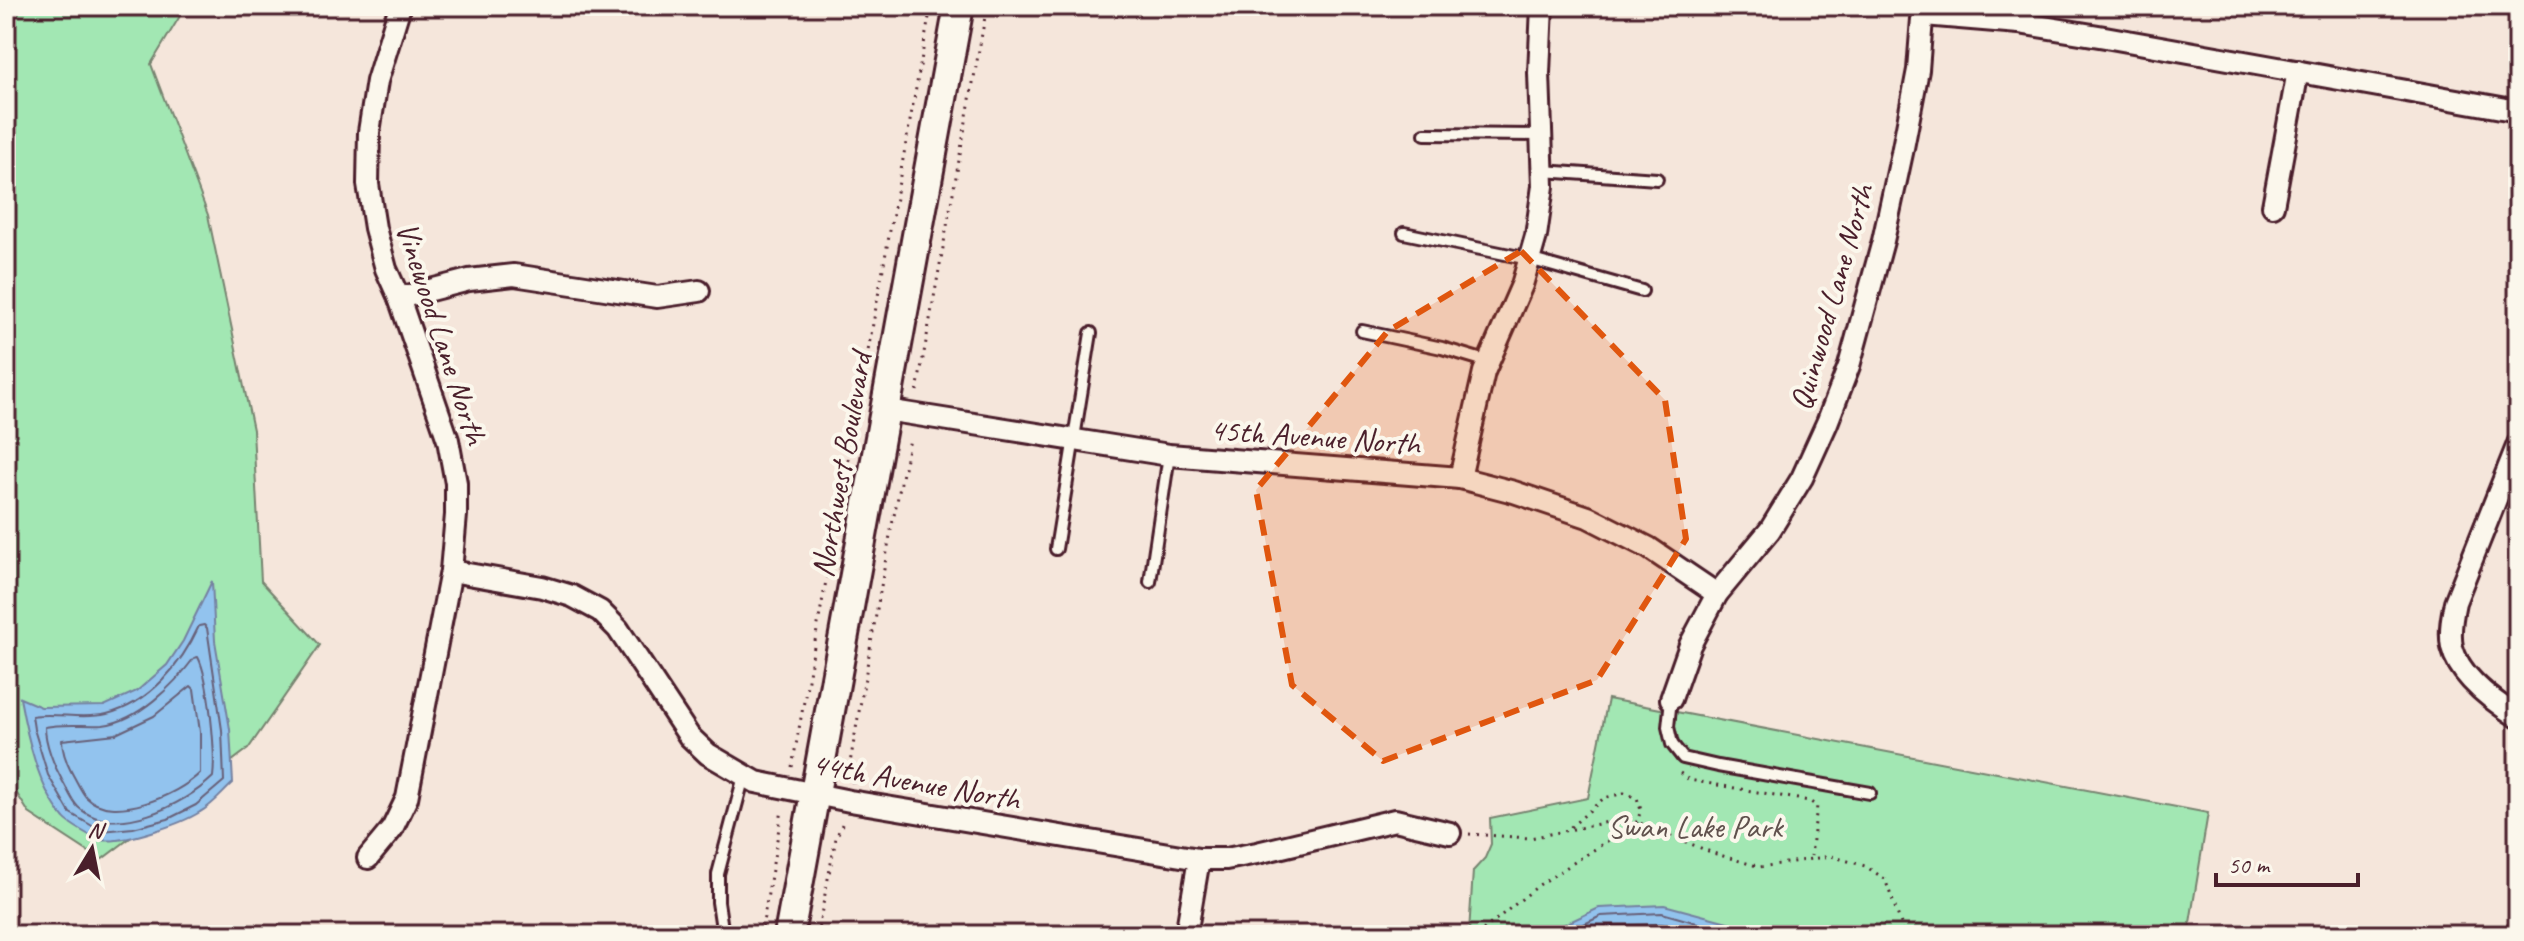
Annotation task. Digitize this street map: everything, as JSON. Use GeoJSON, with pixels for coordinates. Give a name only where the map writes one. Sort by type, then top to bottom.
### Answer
{"type":"FeatureCollection","features":[{"type":"Feature","properties":{"kind":"main road","name":"Northwest Boulevard"},"geometry":{"type":"LineString","coordinates":[[789,935],[959,6]]}},
{"type":"Feature","properties":{"kind":"street","name":"Vinewood Lane North"},"geometry":{"type":"LineString","coordinates":[[368,858],[392,829],[407,798],[455,543],[456,494],[448,440],[386,269],[375,228],[368,171],[369,132],[377,81],[400,6]]}},
{"type":"Feature","properties":{"kind":"street"},"geometry":{"type":"LineString","coordinates":[[1460,478],[1473,413],[1489,362],[1522,285],[1538,223],[1543,186],[1539,73],[1542,6]]}},
{"type":"Feature","properties":{"kind":"street"},"geometry":{"type":"LineString","coordinates":[[1923,11],[2019,23],[2518,111]]}},
{"type":"Feature","properties":{"kind":"street","name":"Quinwood Lane North"},"geometry":{"type":"LineString","coordinates":[[1671,699],[1690,645],[1717,594],[1770,530],[1802,478],[1849,366],[1883,241],[1902,153],[1918,70],[1923,11]]}},
{"type":"Feature","properties":{"kind":"street"},"geometry":{"type":"LineString","coordinates":[[2273,206],[2298,71]]}},
{"type":"Feature","properties":{"kind":"street"},"geometry":{"type":"LineString","coordinates":[[399,298],[469,280],[514,275],[657,297],[699,291]]}},
{"type":"Feature","properties":{"kind":"street","name":"45th Avenue North"},"geometry":{"type":"LineString","coordinates":[[886,410],[1169,455],[1460,478],[1588,517],[1649,548],[1717,594]]}},
{"type":"Feature","properties":{"kind":"street"},"geometry":{"type":"LineString","coordinates":[[2518,444],[2455,602],[2451,626],[2452,649],[2470,679],[2496,703],[2518,717]]}},
{"type":"Feature","properties":{"kind":"street","name":"44th Avenue North"},"geometry":{"type":"LineString","coordinates":[[451,571],[542,587],[572,596],[600,611],[618,629],[689,736],[708,754],[756,782],[815,795],[1199,859],[1226,859],[1257,853],[1395,820],[1450,833]]}},
{"type":"Feature","properties":{"kind":"street"},"geometry":{"type":"LineString","coordinates":[[1186,935],[1199,859]]}},
{"type":"Feature","properties":{"kind":"lane"},"geometry":{"type":"LineString","coordinates":[[1425,134],[1542,135]]}},
{"type":"Feature","properties":{"kind":"lane"},"geometry":{"type":"LineString","coordinates":[[1543,171],[1657,179]]}},
{"type":"Feature","properties":{"kind":"lane"},"geometry":{"type":"LineString","coordinates":[[1404,233],[1529,259],[1642,291]]}},
{"type":"Feature","properties":{"kind":"lane"},"geometry":{"type":"LineString","coordinates":[[1362,331],[1442,348],[1489,362]]}},
{"type":"Feature","properties":{"kind":"lane"},"geometry":{"type":"LineString","coordinates":[[1056,549],[1091,333]]}},
{"type":"Feature","properties":{"kind":"lane"},"geometry":{"type":"LineString","coordinates":[[1150,582],[1169,455]]}},
{"type":"Feature","properties":{"kind":"lane"},"geometry":{"type":"LineString","coordinates":[[1671,699],[1668,727],[1672,744],[1683,758],[1870,793]]}},
{"type":"Feature","properties":{"kind":"lane"},"geometry":{"type":"LineString","coordinates":[[723,935],[718,874],[744,776]]}},
{"type":"Feature","properties":{"kind":"path"},"geometry":{"type":"LineString","coordinates":[[792,767],[931,6]]}},
{"type":"Feature","properties":{"kind":"path"},"geometry":{"type":"LineString","coordinates":[[917,391],[987,6]]}},
{"type":"Feature","properties":{"kind":"path"},"geometry":{"type":"LineString","coordinates":[[854,787],[850,763],[910,439]]}},
{"type":"Feature","properties":{"kind":"path"},"geometry":{"type":"LineString","coordinates":[[1477,935],[1539,885],[1637,822],[1641,810],[1637,798],[1624,793],[1604,798],[1566,831]]}},
{"type":"Feature","properties":{"kind":"path"},"geometry":{"type":"LineString","coordinates":[[761,935],[782,810]]}},
{"type":"Feature","properties":{"kind":"path"},"geometry":{"type":"LineString","coordinates":[[817,935],[836,838],[843,822]]}},
{"type":"Feature","properties":{"kind":"path"},"geometry":{"type":"LineString","coordinates":[[1450,833],[1530,838],[1608,822],[1637,822],[1713,853],[1760,867],[1831,856],[1865,866],[1885,879],[1905,935]]}},
{"type":"Feature","properties":{"kind":"highlighted area"},"geometry":{"type":"Polygon","coordinates":[[[1521,251],[1665,400],[1686,539],[1597,680],[1383,761],[1292,685],[1256,490],[1388,331],[1521,251]]]}},
{"type":"Feature","properties":{"kind":"green space"},"geometry":{"type":"Polygon","coordinates":[[[6,6],[186,6],[151,64],[208,215],[253,430],[261,581],[320,645],[248,749],[101,860],[29,813],[6,776],[6,6]]]}},
{"type":"Feature","properties":{"kind":"green space","name":"Swan Lake Park"},"geometry":{"type":"Polygon","coordinates":[[[1608,699],[2208,813],[2188,935],[1466,935],[1469,932],[1473,871],[1485,858],[1491,844],[1490,818],[1588,798],[1608,699]]]}},
{"type":"Feature","properties":{"kind":"water"},"geometry":{"type":"Polygon","coordinates":[[[212,581],[215,641],[230,729],[233,783],[205,809],[166,827],[123,839],[101,840],[93,837],[64,818],[47,792],[30,745],[20,698],[41,707],[104,706],[137,691],[167,665],[183,641],[212,581]]]}},
{"type":"Feature","properties":{"kind":"water"},"geometry":{"type":"Polygon","coordinates":[[[1664,905],[1735,924],[1757,935],[1542,935],[1599,908],[1664,905]]]}}]}
